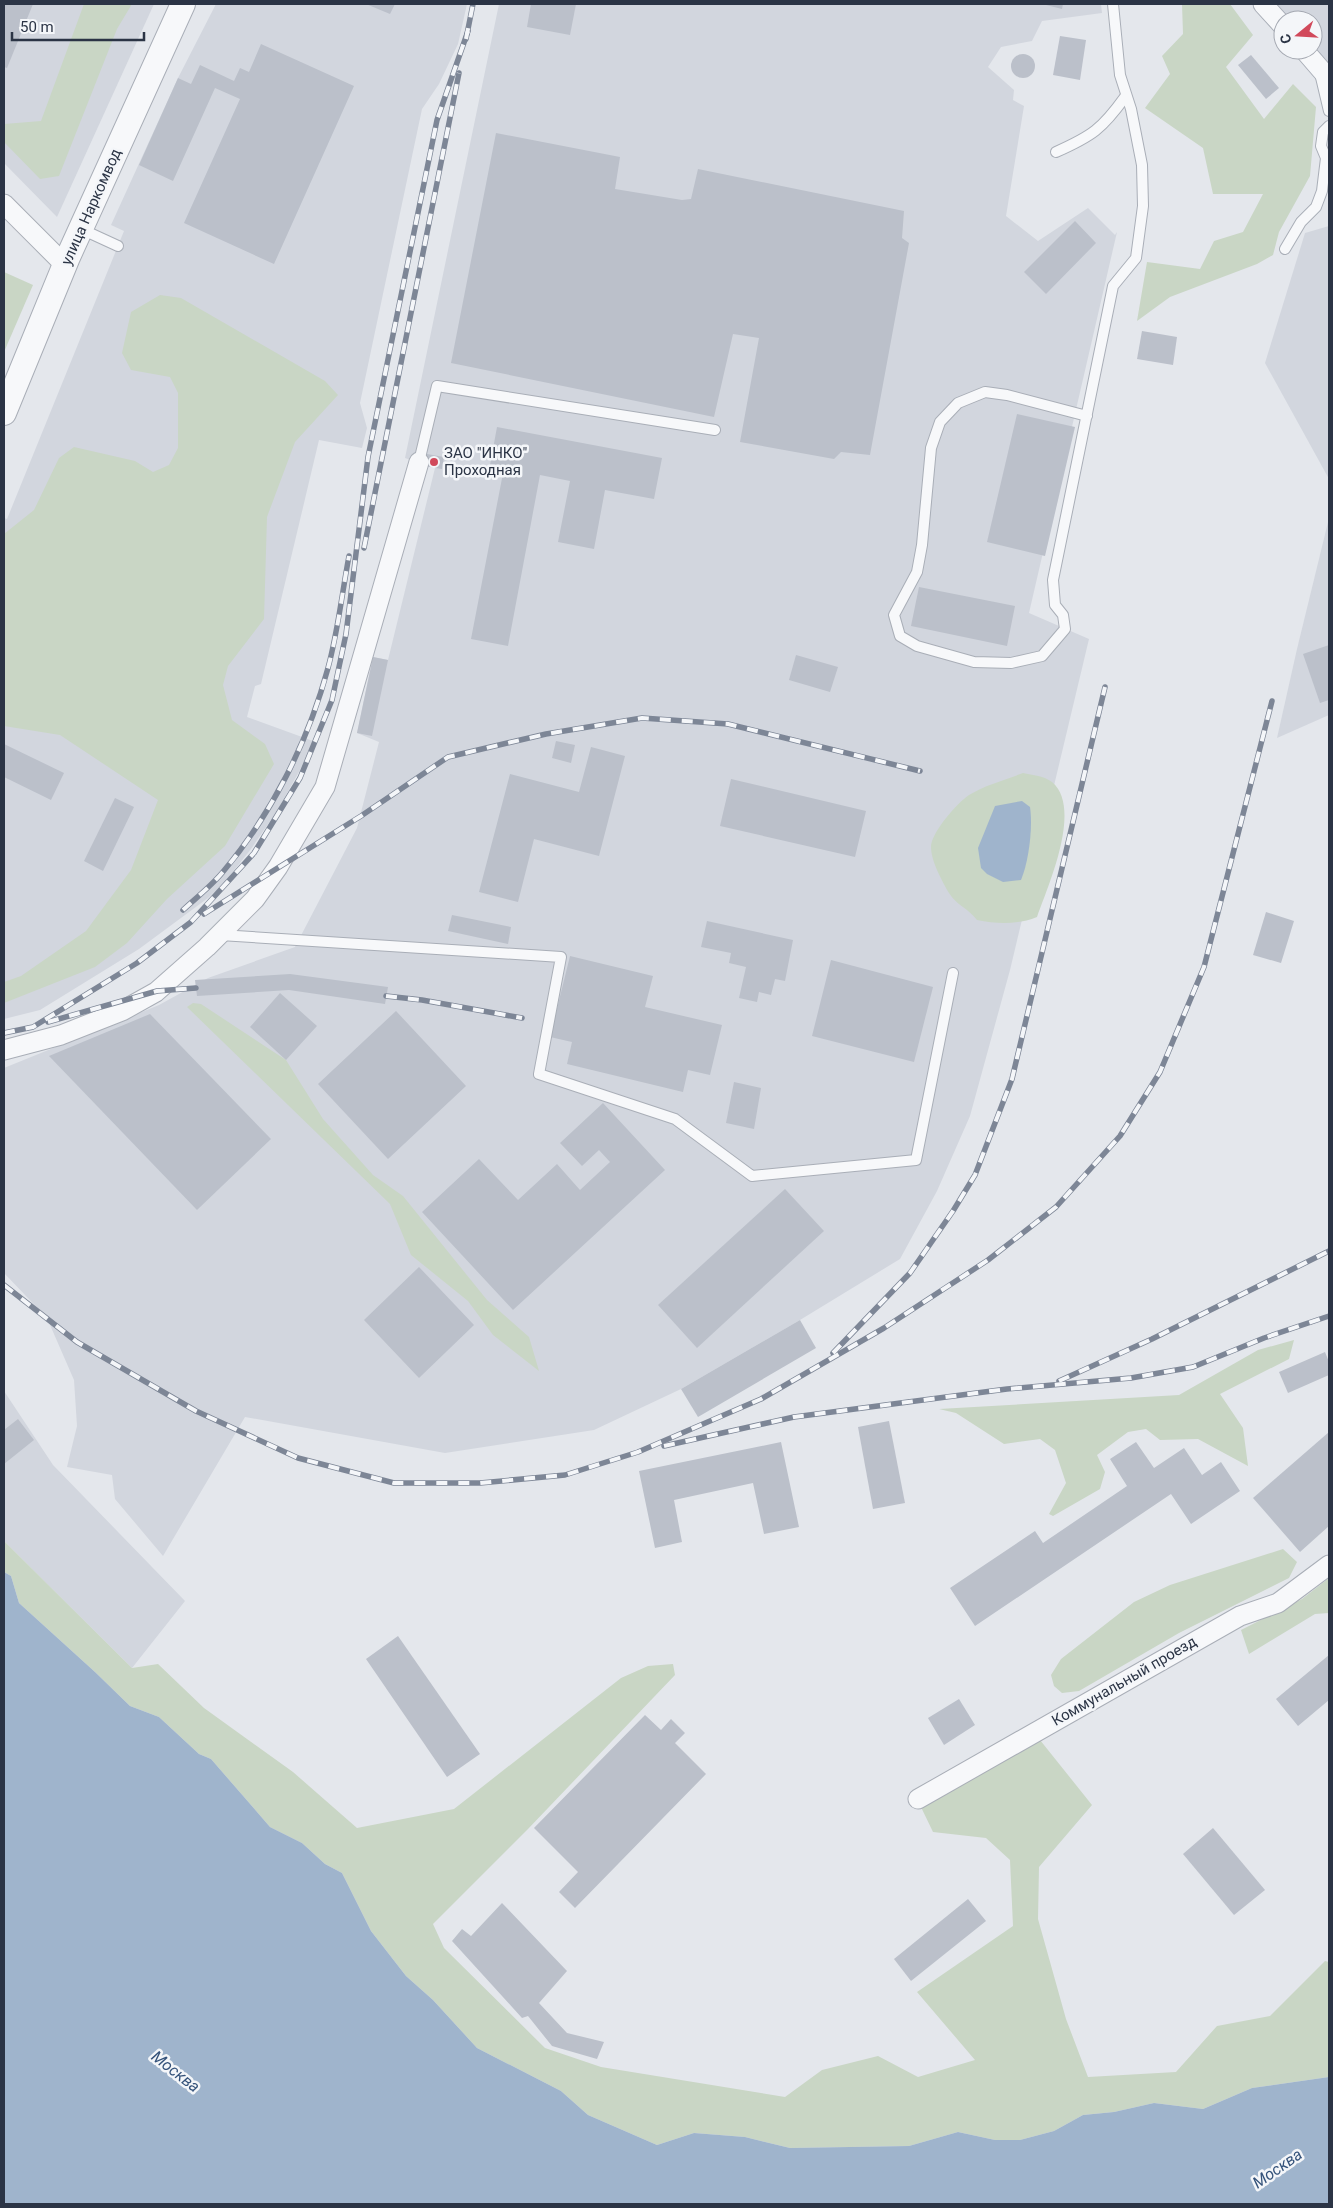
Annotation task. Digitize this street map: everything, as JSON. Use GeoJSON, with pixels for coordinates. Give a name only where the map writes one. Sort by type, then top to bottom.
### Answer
{"type":"FeatureCollection","features":[{"type":"Feature","properties":{"kind":"street","name":"улица Наркомвод"},"geometry":{"type":"LineString","coordinates":[[4,413],[80,229],[183,4]]}},
{"type":"Feature","properties":{"kind":"street"},"geometry":{"type":"LineString","coordinates":[[1263,4],[1273,15]]}},
{"type":"Feature","properties":{"kind":"street"},"geometry":{"type":"LineString","coordinates":[[1313,60],[1324,73]]}},
{"type":"Feature","properties":{"kind":"street"},"geometry":{"type":"LineString","coordinates":[[4,204],[65,265]]}},
{"type":"Feature","properties":{"kind":"street"},"geometry":{"type":"LineString","coordinates":[[4,1050],[61,1035],[122,1011],[156,992],[255,899],[278,867],[326,787],[419,462]]}},
{"type":"Feature","properties":{"kind":"street","name":"Коммунальный проезд"},"geometry":{"type":"LineString","coordinates":[[918,1799],[1240,1616],[1278,1603],[1329,1564]]}},
{"type":"Feature","properties":{"kind":"lane"},"geometry":{"type":"LineString","coordinates":[[1087,416],[985,392],[958,403],[940,422],[931,448],[922,545],[916,572],[894,615],[900,636],[917,646],[974,662],[1011,664],[1042,656],[1065,629],[1063,615],[1055,605],[1052,580],[1087,416],[1113,286],[1136,258],[1142,206],[1141,158],[1131,108],[1120,75],[1113,4]]}},
{"type":"Feature","properties":{"kind":"lane"},"geometry":{"type":"LineString","coordinates":[[1324,73],[1329,111]]}},
{"type":"Feature","properties":{"kind":"lane"},"geometry":{"type":"LineString","coordinates":[[1056,152],[1088,138],[1110,119],[1126,97]]}},
{"type":"Feature","properties":{"kind":"lane"},"geometry":{"type":"LineString","coordinates":[[1285,249],[1301,222],[1316,207],[1322,191],[1328,159],[1321,146],[1323,132],[1329,126]]}},
{"type":"Feature","properties":{"kind":"lane"},"geometry":{"type":"LineString","coordinates":[[80,229],[118,246]]}},
{"type":"Feature","properties":{"kind":"lane"},"geometry":{"type":"LineString","coordinates":[[419,462],[437,386],[715,430]]}},
{"type":"Feature","properties":{"kind":"lane"},"geometry":{"type":"LineString","coordinates":[[219,934],[561,957],[540,1074],[675,1119],[752,1176],[916,1160],[953,972]]}},
{"type":"Feature","properties":{"kind":"shaded area"},"geometry":{"type":"Polygon","coordinates":[[[4,4],[154,4],[57,217],[4,163],[4,4]]]}},
{"type":"Feature","properties":{"kind":"shaded area"},"geometry":{"type":"Polygon","coordinates":[[[216,4],[467,4],[458,44],[439,84],[422,109],[360,403],[367,428],[362,448],[319,440],[261,684],[255,686],[247,717],[313,741],[300,770],[277,811],[251,849],[224,883],[208,898],[139,949],[40,1010],[4,1019],[4,518],[7,519],[124,231],[111,225],[178,78],[216,4]]]}},
{"type":"Feature","properties":{"kind":"shaded area"},"geometry":{"type":"Polygon","coordinates":[[[499,4],[1101,4],[1102,13],[1042,21],[1032,41],[1001,47],[988,67],[1014,90],[1013,100],[1024,106],[1006,216],[1038,241],[1088,208],[1115,235],[1117,232],[1029,613],[1089,639],[1010,970],[970,1116],[937,1191],[900,1259],[681,1389],[594,1430],[445,1453],[245,1417],[163,1556],[115,1499],[112,1475],[67,1467],[77,1426],[74,1380],[47,1318],[4,1273],[4,1068],[159,1005],[208,978],[295,947],[357,828],[379,742],[357,733],[373,657],[388,660],[435,468],[405,458],[499,4]]]}},
{"type":"Feature","properties":{"kind":"shaded area"},"geometry":{"type":"Polygon","coordinates":[[[1276,4],[1329,4],[1329,69],[1322,60],[1323,10],[1281,10],[1276,4]]]}},
{"type":"Feature","properties":{"kind":"shaded area"},"geometry":{"type":"Polygon","coordinates":[[[1329,226],[1329,479],[1265,363],[1305,233],[1329,226]]]}},
{"type":"Feature","properties":{"kind":"shaded area"},"geometry":{"type":"Polygon","coordinates":[[[1329,518],[1329,715],[1277,738],[1297,649],[1329,518]]]}},
{"type":"Feature","properties":{"kind":"shaded area"},"geometry":{"type":"Polygon","coordinates":[[[4,1391],[53,1465],[185,1601],[132,1668],[4,1541],[4,1391]]]}},
{"type":"Feature","properties":{"kind":"green space"},"geometry":{"type":"Polygon","coordinates":[[[84,4],[132,4],[117,29],[59,176],[40,179],[4,142],[4,124],[41,121],[84,4]]]}},
{"type":"Feature","properties":{"kind":"green space"},"geometry":{"type":"Polygon","coordinates":[[[1182,4],[1230,4],[1253,35],[1226,67],[1264,119],[1293,84],[1316,107],[1310,176],[1279,232],[1273,255],[1257,264],[1170,297],[1137,321],[1147,262],[1200,269],[1214,241],[1243,232],[1263,194],[1213,194],[1203,148],[1145,108],[1170,74],[1162,56],[1183,34],[1182,4]]]}},
{"type":"Feature","properties":{"kind":"green space"},"geometry":{"type":"Polygon","coordinates":[[[4,272],[33,285],[4,352],[4,272]]]}},
{"type":"Feature","properties":{"kind":"green space"},"geometry":{"type":"Polygon","coordinates":[[[160,295],[181,298],[325,381],[338,395],[295,442],[267,517],[264,619],[228,666],[223,685],[232,720],[265,744],[274,764],[225,846],[167,899],[127,943],[95,967],[4,1003],[4,982],[21,976],[86,931],[131,870],[158,800],[60,735],[4,726],[4,534],[34,510],[59,458],[74,447],[135,461],[153,472],[169,465],[178,448],[178,393],[170,377],[131,370],[122,353],[131,312],[160,295]]]}},
{"type":"Feature","properties":{"kind":"green space"},"geometry":{"type":"Polygon","coordinates":[[[1023,773],[1049,780],[1061,794],[1064,810],[1064,828],[1055,868],[1037,917],[1007,923],[977,920],[955,901],[946,888],[937,871],[931,853],[932,841],[946,819],[969,795],[988,785],[1023,773]]]}},
{"type":"Feature","properties":{"kind":"green space"},"geometry":{"type":"Polygon","coordinates":[[[193,1003],[201,1004],[286,1060],[323,1119],[373,1175],[403,1196],[487,1300],[529,1337],[539,1371],[493,1335],[468,1301],[411,1255],[390,1204],[187,1007],[193,1003]]]}},
{"type":"Feature","properties":{"kind":"green space"},"geometry":{"type":"Polygon","coordinates":[[[1294,1340],[1289,1359],[1220,1394],[1243,1428],[1248,1466],[1198,1439],[1160,1440],[1146,1429],[1128,1432],[1097,1455],[1105,1472],[1100,1489],[1053,1516],[1049,1514],[1066,1483],[1055,1450],[1040,1439],[1004,1444],[956,1413],[939,1409],[1179,1395],[1258,1350],[1294,1340]]]}},
{"type":"Feature","properties":{"kind":"green space"},"geometry":{"type":"Polygon","coordinates":[[[4,1541],[132,1668],[158,1664],[204,1708],[293,1772],[357,1828],[454,1809],[621,1678],[648,1666],[673,1664],[675,1675],[528,1829],[433,1924],[444,1948],[545,2048],[601,2067],[785,2097],[822,2070],[878,2056],[918,2077],[975,2060],[917,1992],[1013,1926],[1010,1860],[986,1838],[933,1832],[920,1805],[1040,1740],[1092,1805],[1039,1867],[1038,1919],[1066,2019],[1088,2077],[1176,2072],[1217,2026],[1270,2016],[1325,1961],[1329,1962],[1329,2077],[1252,2088],[1203,2109],[1154,2103],[1114,2112],[1083,2115],[1054,2131],[1020,2140],[995,2140],[958,2132],[909,2146],[790,2148],[745,2137],[694,2133],[657,2145],[588,2115],[561,2091],[477,2048],[433,2000],[406,1976],[371,1931],[342,1873],[325,1864],[302,1843],[270,1827],[211,1759],[199,1754],[159,1717],[130,1706],[19,1603],[11,1576],[4,1572],[4,1541]]]}},
{"type":"Feature","properties":{"kind":"green space"},"geometry":{"type":"Polygon","coordinates":[[[1283,1549],[1297,1562],[1289,1578],[1179,1633],[1079,1691],[1062,1693],[1054,1686],[1051,1675],[1061,1659],[1134,1602],[1170,1585],[1283,1549]]]}},
{"type":"Feature","properties":{"kind":"green space"},"geometry":{"type":"Polygon","coordinates":[[[1329,1578],[1329,1613],[1315,1614],[1249,1654],[1241,1630],[1302,1599],[1329,1578]]]}},
{"type":"Feature","properties":{"kind":"water"},"geometry":{"type":"Polygon","coordinates":[[[1022,801],[1030,807],[1031,815],[1031,834],[1026,863],[1021,880],[1003,882],[987,874],[981,868],[978,848],[995,806],[1022,801]]]}},
{"type":"Feature","properties":{"kind":"water","name":"Москва"},"geometry":{"type":"Polygon","coordinates":[[[4,1572],[11,1576],[19,1603],[130,1706],[159,1717],[199,1754],[211,1759],[270,1827],[302,1843],[325,1864],[342,1873],[371,1931],[406,1976],[433,2000],[477,2048],[561,2091],[588,2115],[657,2145],[694,2133],[745,2137],[790,2148],[909,2146],[958,2132],[995,2140],[1020,2140],[1054,2131],[1083,2115],[1114,2112],[1154,2103],[1203,2109],[1252,2088],[1329,2077],[1329,2204],[4,2204],[4,1572]]]}},
{"type":"Feature","properties":{"kind":"building"},"geometry":{"type":"Polygon","coordinates":[[[4,4],[33,4],[7,68],[4,67],[4,4]]]}},
{"type":"Feature","properties":{"kind":"building"},"geometry":{"type":"Polygon","coordinates":[[[366,4],[395,4],[390,14],[366,4]]]}},
{"type":"Feature","properties":{"kind":"building"},"geometry":{"type":"Polygon","coordinates":[[[531,4],[576,4],[570,35],[527,27],[531,4]]]}},
{"type":"Feature","properties":{"kind":"building"},"geometry":{"type":"Polygon","coordinates":[[[1042,4],[1063,4],[1062,9],[1042,4]]]}},
{"type":"Feature","properties":{"kind":"building"},"geometry":{"type":"Polygon","coordinates":[[[1060,36],[1086,40],[1080,80],[1053,75],[1060,36]]]}},
{"type":"Feature","properties":{"kind":"building"},"geometry":{"type":"Polygon","coordinates":[[[261,44],[354,86],[274,264],[184,223],[240,99],[215,88],[173,181],[139,165],[178,78],[191,84],[200,65],[234,81],[240,68],[249,72],[261,44]]]}},
{"type":"Feature","properties":{"kind":"building"},"geometry":{"type":"Polygon","coordinates":[[[1023,54],[1031,58],[1035,66],[1031,74],[1023,78],[1015,74],[1011,66],[1015,58],[1023,54]]]}},
{"type":"Feature","properties":{"kind":"building"},"geometry":{"type":"Polygon","coordinates":[[[1251,55],[1279,88],[1266,99],[1238,65],[1251,55]]]}},
{"type":"Feature","properties":{"kind":"building"},"geometry":{"type":"Polygon","coordinates":[[[496,133],[620,157],[615,189],[682,200],[691,199],[698,169],[904,211],[902,238],[909,243],[870,455],[841,452],[834,459],[740,442],[759,338],[733,334],[714,417],[451,363],[496,133]]]}},
{"type":"Feature","properties":{"kind":"building"},"geometry":{"type":"Polygon","coordinates":[[[1075,221],[1096,243],[1046,294],[1024,272],[1075,221]]]}},
{"type":"Feature","properties":{"kind":"building"},"geometry":{"type":"Polygon","coordinates":[[[1142,331],[1177,337],[1173,365],[1137,359],[1142,331]]]}},
{"type":"Feature","properties":{"kind":"building"},"geometry":{"type":"Polygon","coordinates":[[[1017,414],[1075,427],[1045,556],[987,542],[1017,414]]]}},
{"type":"Feature","properties":{"kind":"building"},"geometry":{"type":"Polygon","coordinates":[[[497,427],[662,458],[654,499],[605,490],[594,549],[558,542],[570,481],[540,475],[508,646],[471,639],[504,468],[490,465],[497,427]]]}},
{"type":"Feature","properties":{"kind":"building","name":"ЗАО \"ИНКО\" Проходная"},"geometry":{"type":"Polygon","coordinates":[[[427,454],[444,457],[442,469],[424,466],[427,454]]]}},
{"type":"Feature","properties":{"kind":"building"},"geometry":{"type":"Polygon","coordinates":[[[919,587],[1015,606],[1007,646],[911,626],[919,587]]]}},
{"type":"Feature","properties":{"kind":"building"},"geometry":{"type":"Polygon","coordinates":[[[1329,645],[1329,700],[1320,703],[1303,654],[1329,645]]]}},
{"type":"Feature","properties":{"kind":"building"},"geometry":{"type":"Polygon","coordinates":[[[796,655],[838,667],[830,692],[789,680],[796,655]]]}},
{"type":"Feature","properties":{"kind":"building"},"geometry":{"type":"Polygon","coordinates":[[[373,657],[388,660],[372,736],[357,733],[373,657]]]}},
{"type":"Feature","properties":{"kind":"building"},"geometry":{"type":"Polygon","coordinates":[[[556,741],[575,745],[571,763],[552,758],[556,741]]]}},
{"type":"Feature","properties":{"kind":"building"},"geometry":{"type":"Polygon","coordinates":[[[4,744],[64,773],[51,800],[4,777],[4,744]]]}},
{"type":"Feature","properties":{"kind":"building"},"geometry":{"type":"Polygon","coordinates":[[[591,747],[625,756],[599,856],[534,839],[518,902],[479,892],[510,774],[579,792],[591,747]]]}},
{"type":"Feature","properties":{"kind":"building"},"geometry":{"type":"Polygon","coordinates":[[[731,779],[866,811],[855,857],[720,826],[731,779]]]}},
{"type":"Feature","properties":{"kind":"building"},"geometry":{"type":"Polygon","coordinates":[[[115,798],[134,807],[103,871],[84,861],[115,798]]]}},
{"type":"Feature","properties":{"kind":"building"},"geometry":{"type":"Polygon","coordinates":[[[1266,912],[1294,921],[1281,963],[1253,955],[1266,912]]]}},
{"type":"Feature","properties":{"kind":"building"},"geometry":{"type":"Polygon","coordinates":[[[452,915],[511,927],[508,944],[448,931],[452,915]]]}},
{"type":"Feature","properties":{"kind":"building"},"geometry":{"type":"Polygon","coordinates":[[[707,921],[793,940],[785,981],[775,979],[771,995],[759,992],[757,1002],[739,998],[746,967],[729,963],[731,953],[701,947],[707,921]]]}},
{"type":"Feature","properties":{"kind":"building"},"geometry":{"type":"Polygon","coordinates":[[[570,956],[653,976],[645,1007],[722,1025],[710,1075],[688,1070],[683,1092],[567,1064],[572,1042],[550,1037],[570,956]]]}},
{"type":"Feature","properties":{"kind":"building"},"geometry":{"type":"Polygon","coordinates":[[[831,960],[933,987],[914,1062],[812,1036],[831,960]]]}},
{"type":"Feature","properties":{"kind":"building"},"geometry":{"type":"Polygon","coordinates":[[[290,974],[388,987],[385,1004],[289,990],[197,996],[195,980],[290,974]]]}},
{"type":"Feature","properties":{"kind":"building"},"geometry":{"type":"Polygon","coordinates":[[[280,993],[317,1026],[286,1060],[250,1027],[280,993]]]}},
{"type":"Feature","properties":{"kind":"building"},"geometry":{"type":"Polygon","coordinates":[[[396,1011],[466,1086],[388,1159],[318,1084],[396,1011]]]}},
{"type":"Feature","properties":{"kind":"building"},"geometry":{"type":"Polygon","coordinates":[[[150,1014],[271,1139],[197,1210],[49,1056],[150,1014]]]}},
{"type":"Feature","properties":{"kind":"building"},"geometry":{"type":"Polygon","coordinates":[[[734,1082],[761,1088],[754,1129],[726,1123],[734,1082]]]}},
{"type":"Feature","properties":{"kind":"building"},"geometry":{"type":"Polygon","coordinates":[[[603,1103],[665,1170],[513,1310],[422,1212],[479,1159],[518,1200],[557,1164],[580,1190],[610,1162],[599,1150],[582,1166],[560,1143],[603,1103]]]}},
{"type":"Feature","properties":{"kind":"building"},"geometry":{"type":"Polygon","coordinates":[[[785,1189],[824,1231],[697,1348],[658,1305],[785,1189]]]}},
{"type":"Feature","properties":{"kind":"building"},"geometry":{"type":"Polygon","coordinates":[[[419,1267],[474,1325],[419,1378],[364,1320],[419,1267]]]}},
{"type":"Feature","properties":{"kind":"building"},"geometry":{"type":"Polygon","coordinates":[[[800,1320],[816,1348],[698,1417],[681,1389],[800,1320]]]}},
{"type":"Feature","properties":{"kind":"building"},"geometry":{"type":"Polygon","coordinates":[[[1325,1352],[1329,1362],[1329,1375],[1288,1393],[1279,1372],[1325,1352]]]}},
{"type":"Feature","properties":{"kind":"building"},"geometry":{"type":"Polygon","coordinates":[[[18,1419],[34,1440],[4,1464],[4,1430],[18,1419]]]}},
{"type":"Feature","properties":{"kind":"building"},"geometry":{"type":"Polygon","coordinates":[[[889,1421],[905,1503],[873,1509],[858,1427],[889,1421]]]}},
{"type":"Feature","properties":{"kind":"building"},"geometry":{"type":"Polygon","coordinates":[[[1329,1432],[1329,1526],[1300,1552],[1253,1498],[1329,1432]]]}},
{"type":"Feature","properties":{"kind":"building"},"geometry":{"type":"Polygon","coordinates":[[[781,1442],[799,1527],[764,1534],[753,1483],[674,1500],[682,1542],[655,1548],[639,1471],[781,1442]]]}},
{"type":"Feature","properties":{"kind":"building"},"geometry":{"type":"Polygon","coordinates":[[[1136,1442],[1154,1468],[1184,1448],[1202,1475],[1221,1462],[1240,1491],[1191,1524],[1171,1494],[975,1626],[950,1588],[1035,1531],[1043,1543],[1127,1486],[1110,1459],[1136,1442]]]}},
{"type":"Feature","properties":{"kind":"building"},"geometry":{"type":"Polygon","coordinates":[[[398,1636],[480,1754],[447,1777],[366,1659],[398,1636]]]}},
{"type":"Feature","properties":{"kind":"building"},"geometry":{"type":"Polygon","coordinates":[[[1329,1655],[1329,1700],[1298,1726],[1276,1699],[1329,1655]]]}},
{"type":"Feature","properties":{"kind":"building"},"geometry":{"type":"Polygon","coordinates":[[[959,1699],[975,1725],[944,1745],[928,1718],[959,1699]]]}},
{"type":"Feature","properties":{"kind":"building"},"geometry":{"type":"Polygon","coordinates":[[[645,1715],[661,1730],[671,1719],[685,1733],[675,1743],[706,1774],[575,1908],[559,1892],[578,1872],[534,1828],[645,1715]]]}},
{"type":"Feature","properties":{"kind":"building"},"geometry":{"type":"Polygon","coordinates":[[[1213,1828],[1265,1890],[1234,1915],[1183,1854],[1213,1828]]]}},
{"type":"Feature","properties":{"kind":"building"},"geometry":{"type":"Polygon","coordinates":[[[968,1899],[986,1921],[911,1981],[894,1959],[968,1899]]]}},
{"type":"Feature","properties":{"kind":"building"},"geometry":{"type":"Polygon","coordinates":[[[502,1903],[567,1971],[539,2003],[567,2033],[604,2042],[597,2059],[552,2046],[528,2016],[522,2018],[452,1941],[462,1929],[471,1936],[502,1903]]]}},
{"type":"Feature","properties":{"kind":"railway"},"geometry":{"type":"LineString","coordinates":[[466,39],[473,4]]}},
{"type":"Feature","properties":{"kind":"railway"},"geometry":{"type":"LineString","coordinates":[[4,1033],[33,1027],[137,963],[191,922],[254,853],[300,778],[332,700],[346,634],[368,457],[437,120],[468,31]]}},
{"type":"Feature","properties":{"kind":"railway"},"geometry":{"type":"LineString","coordinates":[[364,548],[459,73]]}},
{"type":"Feature","properties":{"kind":"railway"},"geometry":{"type":"LineString","coordinates":[[183,910],[218,878],[240,850],[272,802],[299,750],[320,696],[328,668],[349,556]]}},
{"type":"Feature","properties":{"kind":"railway"},"geometry":{"type":"LineString","coordinates":[[833,1353],[910,1273],[953,1211],[975,1175],[1012,1079],[1105,687]]}},
{"type":"Feature","properties":{"kind":"railway"},"geometry":{"type":"LineString","coordinates":[[4,1285],[77,1342],[196,1411],[298,1458],[394,1483],[480,1483],[565,1475],[638,1452],[761,1399],[884,1328],[988,1260],[1056,1207],[1120,1136],[1160,1072],[1204,967],[1272,701]]}},
{"type":"Feature","properties":{"kind":"railway"},"geometry":{"type":"LineString","coordinates":[[204,914],[361,816],[448,757],[546,734],[642,718],[728,724],[920,771]]}},
{"type":"Feature","properties":{"kind":"railway"},"geometry":{"type":"LineString","coordinates":[[48,1022],[157,991],[196,988]]}},
{"type":"Feature","properties":{"kind":"railway"},"geometry":{"type":"LineString","coordinates":[[386,996],[422,1000],[522,1018]]}},
{"type":"Feature","properties":{"kind":"railway"},"geometry":{"type":"LineString","coordinates":[[1059,1381],[1152,1339],[1329,1251]]}},
{"type":"Feature","properties":{"kind":"railway"},"geometry":{"type":"LineString","coordinates":[[664,1446],[794,1417],[1007,1389],[1131,1378],[1193,1367],[1264,1338],[1329,1316]]}},
{"type":"Feature","properties":{"kind":"place","name":"ЗАО \"ИНКО\" Проходная"},"geometry":{"type":"Point","coordinates":[434,462]}}]}
